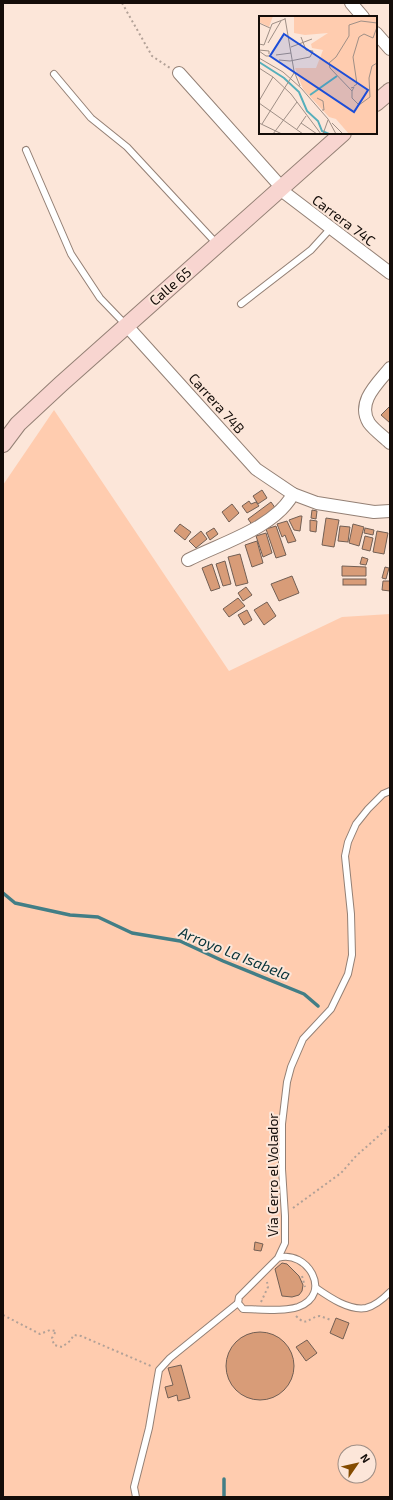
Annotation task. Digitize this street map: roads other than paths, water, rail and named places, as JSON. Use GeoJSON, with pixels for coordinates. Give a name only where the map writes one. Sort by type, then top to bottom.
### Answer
{"type":"FeatureCollection","features":[{"type":"Feature","properties":{"kind":"main road"},"geometry":{"type":"LineString","coordinates":[[377,102],[390,91]]}},
{"type":"Feature","properties":{"kind":"main road","name":"Calle 65"},"geometry":{"type":"LineString","coordinates":[[3,444],[18,424],[126,325],[342,134]]}},
{"type":"Feature","properties":{"kind":"street"},"geometry":{"type":"LineString","coordinates":[[351,3],[362,16]]}},
{"type":"Feature","properties":{"kind":"street"},"geometry":{"type":"LineString","coordinates":[[377,34],[390,49]]}},
{"type":"Feature","properties":{"kind":"street","name":"Carrera 74C"},"geometry":{"type":"LineString","coordinates":[[180,73],[281,189],[390,273]]}},
{"type":"Feature","properties":{"kind":"street","name":"Carrera 74B"},"geometry":{"type":"LineString","coordinates":[[126,325],[256,469],[293,494],[317,503],[374,512],[390,511]]}},
{"type":"Feature","properties":{"kind":"street"},"geometry":{"type":"LineString","coordinates":[[390,368],[369,395],[365,410],[370,423],[390,443]]}},
{"type":"Feature","properties":{"kind":"street"},"geometry":{"type":"LineString","coordinates":[[188,560],[246,534],[260,526],[284,508],[293,494]]}},
{"type":"Feature","properties":{"kind":"lane"},"geometry":{"type":"LineString","coordinates":[[54,74],[90,118],[127,147],[218,244]]}},
{"type":"Feature","properties":{"kind":"lane"},"geometry":{"type":"LineString","coordinates":[[26,150],[71,254],[100,298],[126,325]]}},
{"type":"Feature","properties":{"kind":"lane"},"geometry":{"type":"LineString","coordinates":[[241,304],[311,250],[331,228]]}},
{"type":"Feature","properties":{"kind":"lane","name":"Vía Cerro el Volador"},"geometry":{"type":"LineString","coordinates":[[278,1258],[285,1243],[282,1124],[287,1082],[291,1066],[303,1039],[312,1027],[331,1009],[348,974],[352,955],[351,914],[345,856],[348,842],[356,824],[368,809],[384,794],[390,791]]}},
{"type":"Feature","properties":{"kind":"lane"},"geometry":{"type":"LineString","coordinates":[[136,1497],[134,1487],[149,1428],[160,1370],[170,1358],[238,1303],[239,1298],[278,1258],[295,1258],[304,1264],[314,1278],[316,1288],[311,1298],[304,1304],[294,1308],[243,1309],[238,1303]]}},
{"type":"Feature","properties":{"kind":"lane"},"geometry":{"type":"LineString","coordinates":[[316,1288],[328,1296],[349,1306],[359,1308],[370,1306],[378,1302],[390,1292]]}},
{"type":"Feature","properties":{"kind":"waterway","name":"Arroyo La Isabela"},"geometry":{"type":"LineString","coordinates":[[3,893],[15,903],[70,915],[98,917],[132,933],[180,941],[223,961],[304,994],[318,1006]]}},
{"type":"Feature","properties":{"kind":"waterway"},"geometry":{"type":"LineString","coordinates":[[224,1479],[224,1497]]}}]}
